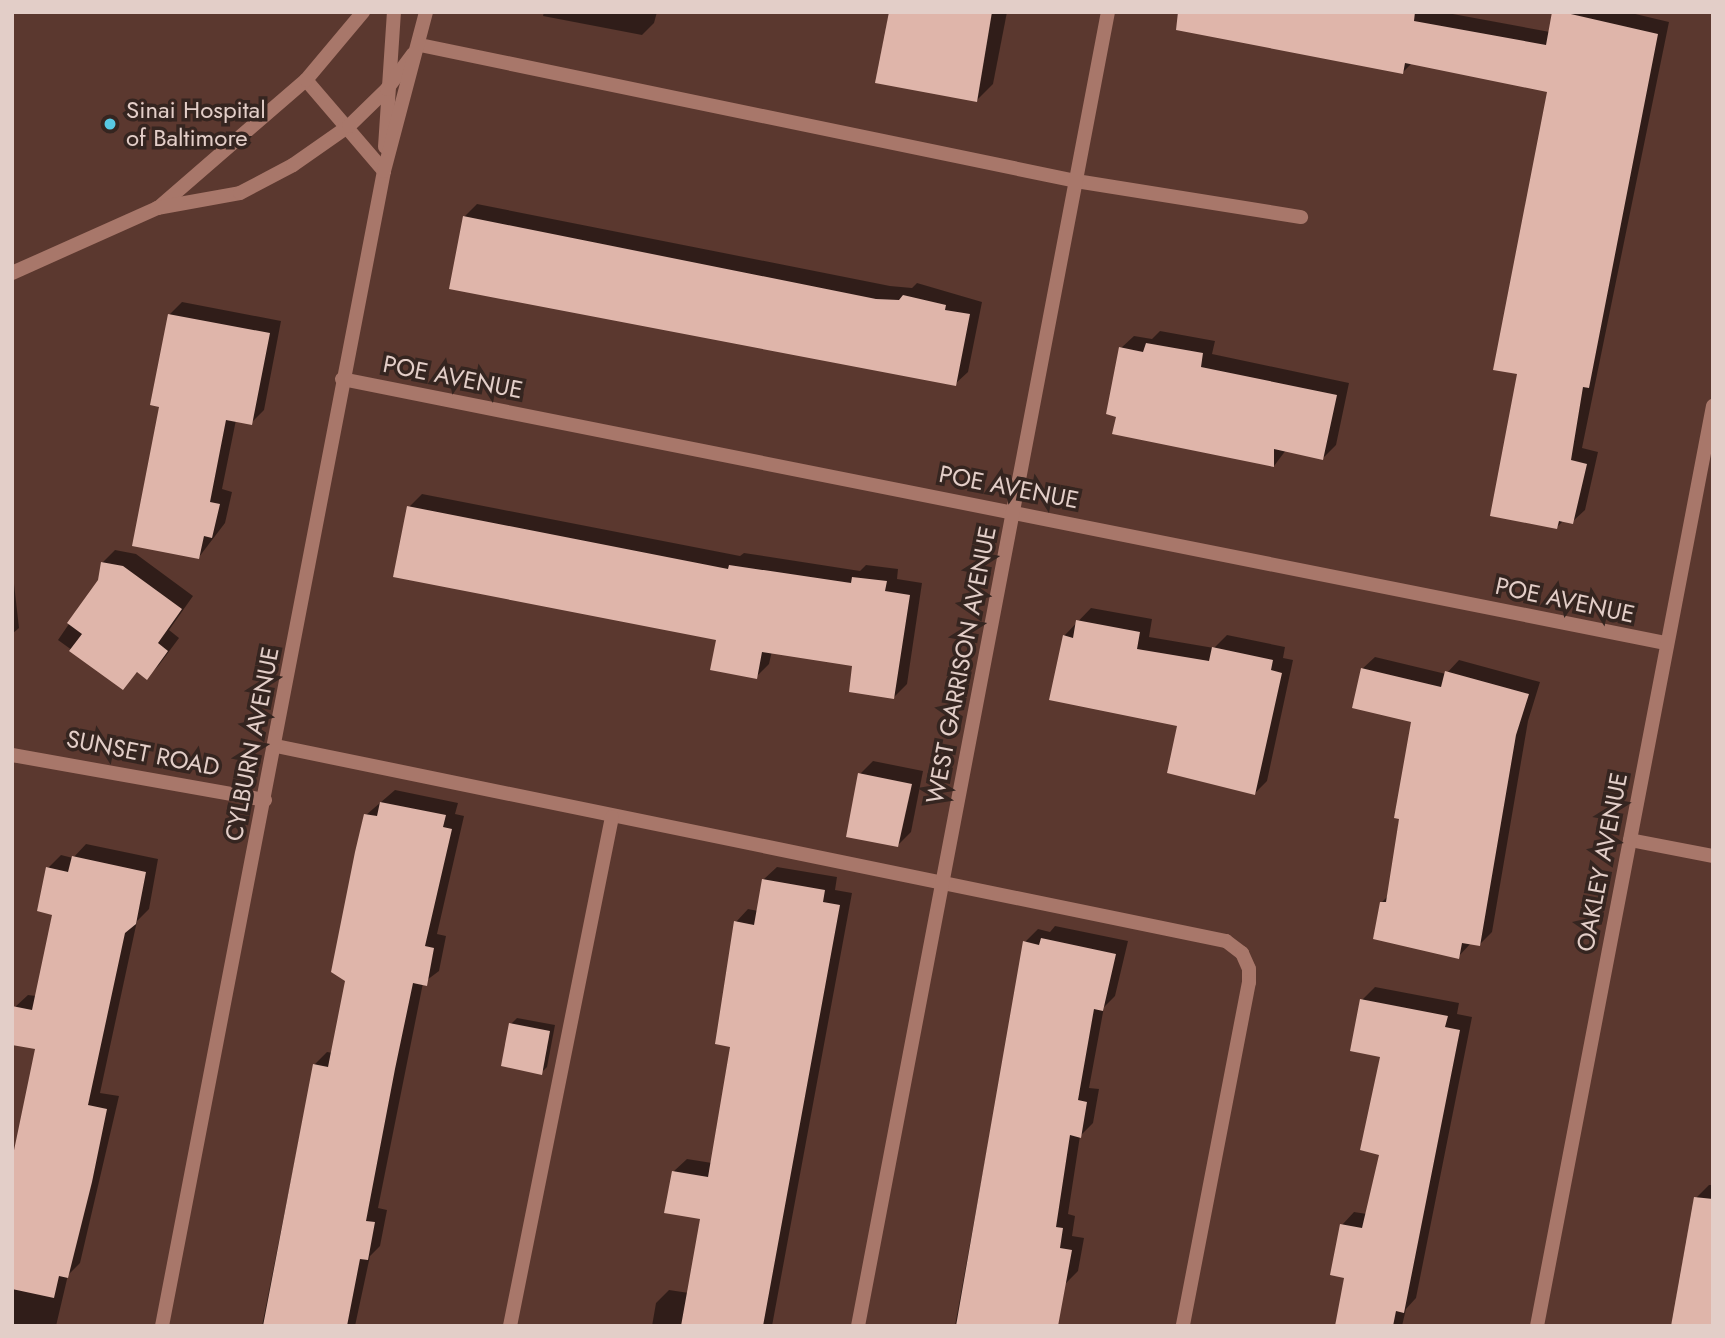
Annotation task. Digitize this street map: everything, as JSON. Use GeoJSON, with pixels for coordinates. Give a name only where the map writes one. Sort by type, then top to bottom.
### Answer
{"type":"FeatureCollection","features":[{"type":"Feature","properties":{"kind":"street"},"geometry":{"type":"LineString","coordinates":[[157,208],[306,80],[363,12]]}},
{"type":"Feature","properties":{"kind":"street","name":"CYLBURN AVENUE"},"geometry":{"type":"LineString","coordinates":[[384,171],[387,89],[394,12]]}},
{"type":"Feature","properties":{"kind":"street","name":"CYLBURN AVENUE"},"geometry":{"type":"LineString","coordinates":[[162,1326],[276,746],[342,379],[384,171],[420,46],[426,12]]}},
{"type":"Feature","properties":{"kind":"street","name":"WEST GARRISON AVENUE"},"geometry":{"type":"LineString","coordinates":[[858,1326],[1108,12]]}},
{"type":"Feature","properties":{"kind":"street"},"geometry":{"type":"LineString","coordinates":[[12,273],[157,208],[240,193],[293,165],[349,126],[387,89],[420,46],[1076,181],[1301,218]]}},
{"type":"Feature","properties":{"kind":"street"},"geometry":{"type":"LineString","coordinates":[[306,80],[349,126],[384,171]]}},
{"type":"Feature","properties":{"kind":"street","name":"POE AVENUE"},"geometry":{"type":"LineString","coordinates":[[342,379],[1666,643]]}},
{"type":"Feature","properties":{"kind":"street","name":"OAKLEY AVENUE"},"geometry":{"type":"LineString","coordinates":[[1537,1326],[1713,406]]}},
{"type":"Feature","properties":{"kind":"street"},"geometry":{"type":"LineString","coordinates":[[276,746],[612,817],[943,880],[1226,941],[1242,953],[1249,969],[1249,982],[1183,1326]]}},
{"type":"Feature","properties":{"kind":"street","name":"SUNSET ROAD"},"geometry":{"type":"LineString","coordinates":[[12,755],[265,800]]}},
{"type":"Feature","properties":{"kind":"street"},"geometry":{"type":"LineString","coordinates":[[510,1326],[612,817]]}},
{"type":"Feature","properties":{"kind":"street"},"geometry":{"type":"LineString","coordinates":[[1630,840],[1713,856]]}},
{"type":"Feature","properties":{"kind":"building"},"geometry":{"type":"Polygon","coordinates":[[[889,12],[992,12],[977,102],[875,83],[889,12]]]}},
{"type":"Feature","properties":{"kind":"building"},"geometry":{"type":"Polygon","coordinates":[[[1178,12],[1415,12],[1414,21],[1546,45],[1552,12],[1562,12],[1658,34],[1589,388],[1583,387],[1571,460],[1587,464],[1573,524],[1559,521],[1557,529],[1490,516],[1517,374],[1493,370],[1547,92],[1405,63],[1403,74],[1176,30],[1178,12]]]}},
{"type":"Feature","properties":{"kind":"building"},"geometry":{"type":"Polygon","coordinates":[[[463,216],[876,299],[899,300],[903,295],[946,305],[945,310],[970,314],[956,386],[449,289],[463,216]]]}},
{"type":"Feature","properties":{"kind":"building"},"geometry":{"type":"Polygon","coordinates":[[[168,314],[270,333],[252,425],[226,420],[210,502],[220,504],[212,538],[204,536],[199,559],[132,546],[159,407],[150,405],[168,314]]]}},
{"type":"Feature","properties":{"kind":"building"},"geometry":{"type":"Polygon","coordinates":[[[1146,343],[1203,353],[1201,367],[1337,395],[1323,460],[1274,449],[1274,467],[1112,434],[1116,417],[1106,414],[1119,347],[1143,352],[1146,343]]]}},
{"type":"Feature","properties":{"kind":"building"},"geometry":{"type":"Polygon","coordinates":[[[407,506],[728,569],[729,565],[851,583],[852,577],[887,581],[885,591],[910,595],[894,699],[849,692],[852,666],[762,652],[757,679],[710,670],[716,640],[393,577],[407,506]]]}},
{"type":"Feature","properties":{"kind":"building"},"geometry":{"type":"Polygon","coordinates":[[[101,562],[123,566],[182,609],[158,643],[168,651],[147,680],[137,672],[123,690],[69,651],[82,634],[67,623],[98,580],[101,562]]]}},
{"type":"Feature","properties":{"kind":"building"},"geometry":{"type":"Polygon","coordinates":[[[1076,620],[1140,632],[1137,649],[1209,661],[1212,647],[1273,660],[1271,670],[1282,673],[1255,795],[1167,773],[1177,726],[1049,700],[1063,635],[1073,638],[1076,620]]]}},
{"type":"Feature","properties":{"kind":"building"},"geometry":{"type":"Polygon","coordinates":[[[1361,668],[1441,687],[1445,671],[1529,694],[1516,735],[1480,946],[1462,943],[1459,959],[1373,939],[1380,902],[1386,902],[1399,819],[1394,818],[1411,722],[1352,708],[1361,668]]]}},
{"type":"Feature","properties":{"kind":"building"},"geometry":{"type":"Polygon","coordinates":[[[858,773],[912,784],[898,847],[846,837],[858,773]]]}},
{"type":"Feature","properties":{"kind":"building"},"geometry":{"type":"Polygon","coordinates":[[[380,802],[446,815],[443,827],[452,829],[425,946],[434,948],[427,986],[413,983],[395,1069],[366,1221],[375,1222],[368,1260],[360,1259],[347,1326],[263,1326],[313,1064],[328,1067],[345,981],[331,972],[355,852],[364,814],[377,816],[380,802]]]}},
{"type":"Feature","properties":{"kind":"building"},"geometry":{"type":"Polygon","coordinates":[[[72,856],[146,872],[136,924],[125,933],[88,1105],[107,1109],[92,1182],[68,1278],[59,1276],[54,1298],[12,1289],[12,1160],[35,1049],[12,1045],[12,1006],[32,1010],[52,915],[37,911],[46,867],[68,872],[72,856]]]}},
{"type":"Feature","properties":{"kind":"building"},"geometry":{"type":"Polygon","coordinates":[[[762,879],[825,890],[823,902],[840,905],[763,1326],[681,1326],[700,1219],[664,1213],[672,1171],[708,1177],[730,1047],[715,1044],[734,921],[754,925],[762,879]]]}},
{"type":"Feature","properties":{"kind":"building"},"geometry":{"type":"Polygon","coordinates":[[[1041,938],[1116,954],[1103,1011],[1094,1009],[1078,1100],[1087,1102],[1081,1138],[1070,1135],[1056,1227],[1063,1228],[1060,1248],[1072,1250],[1058,1326],[956,1326],[1023,941],[1039,945],[1041,938]]]}},
{"type":"Feature","properties":{"kind":"building"},"geometry":{"type":"Polygon","coordinates":[[[1360,999],[1448,1016],[1445,1027],[1460,1030],[1404,1313],[1396,1311],[1393,1326],[1335,1326],[1344,1278],[1330,1275],[1340,1224],[1362,1228],[1379,1155],[1360,1150],[1380,1057],[1350,1051],[1360,999]]]}},
{"type":"Feature","properties":{"kind":"building"},"geometry":{"type":"Polygon","coordinates":[[[509,1023],[550,1031],[542,1075],[501,1066],[509,1023]]]}},
{"type":"Feature","properties":{"kind":"building"},"geometry":{"type":"Polygon","coordinates":[[[1694,1197],[1713,1199],[1713,1326],[1671,1326],[1694,1197]]]}},
{"type":"Feature","properties":{"kind":"place","name":"Sinai Hospital of Baltimore"},"geometry":{"type":"Point","coordinates":[110,124]}}]}
